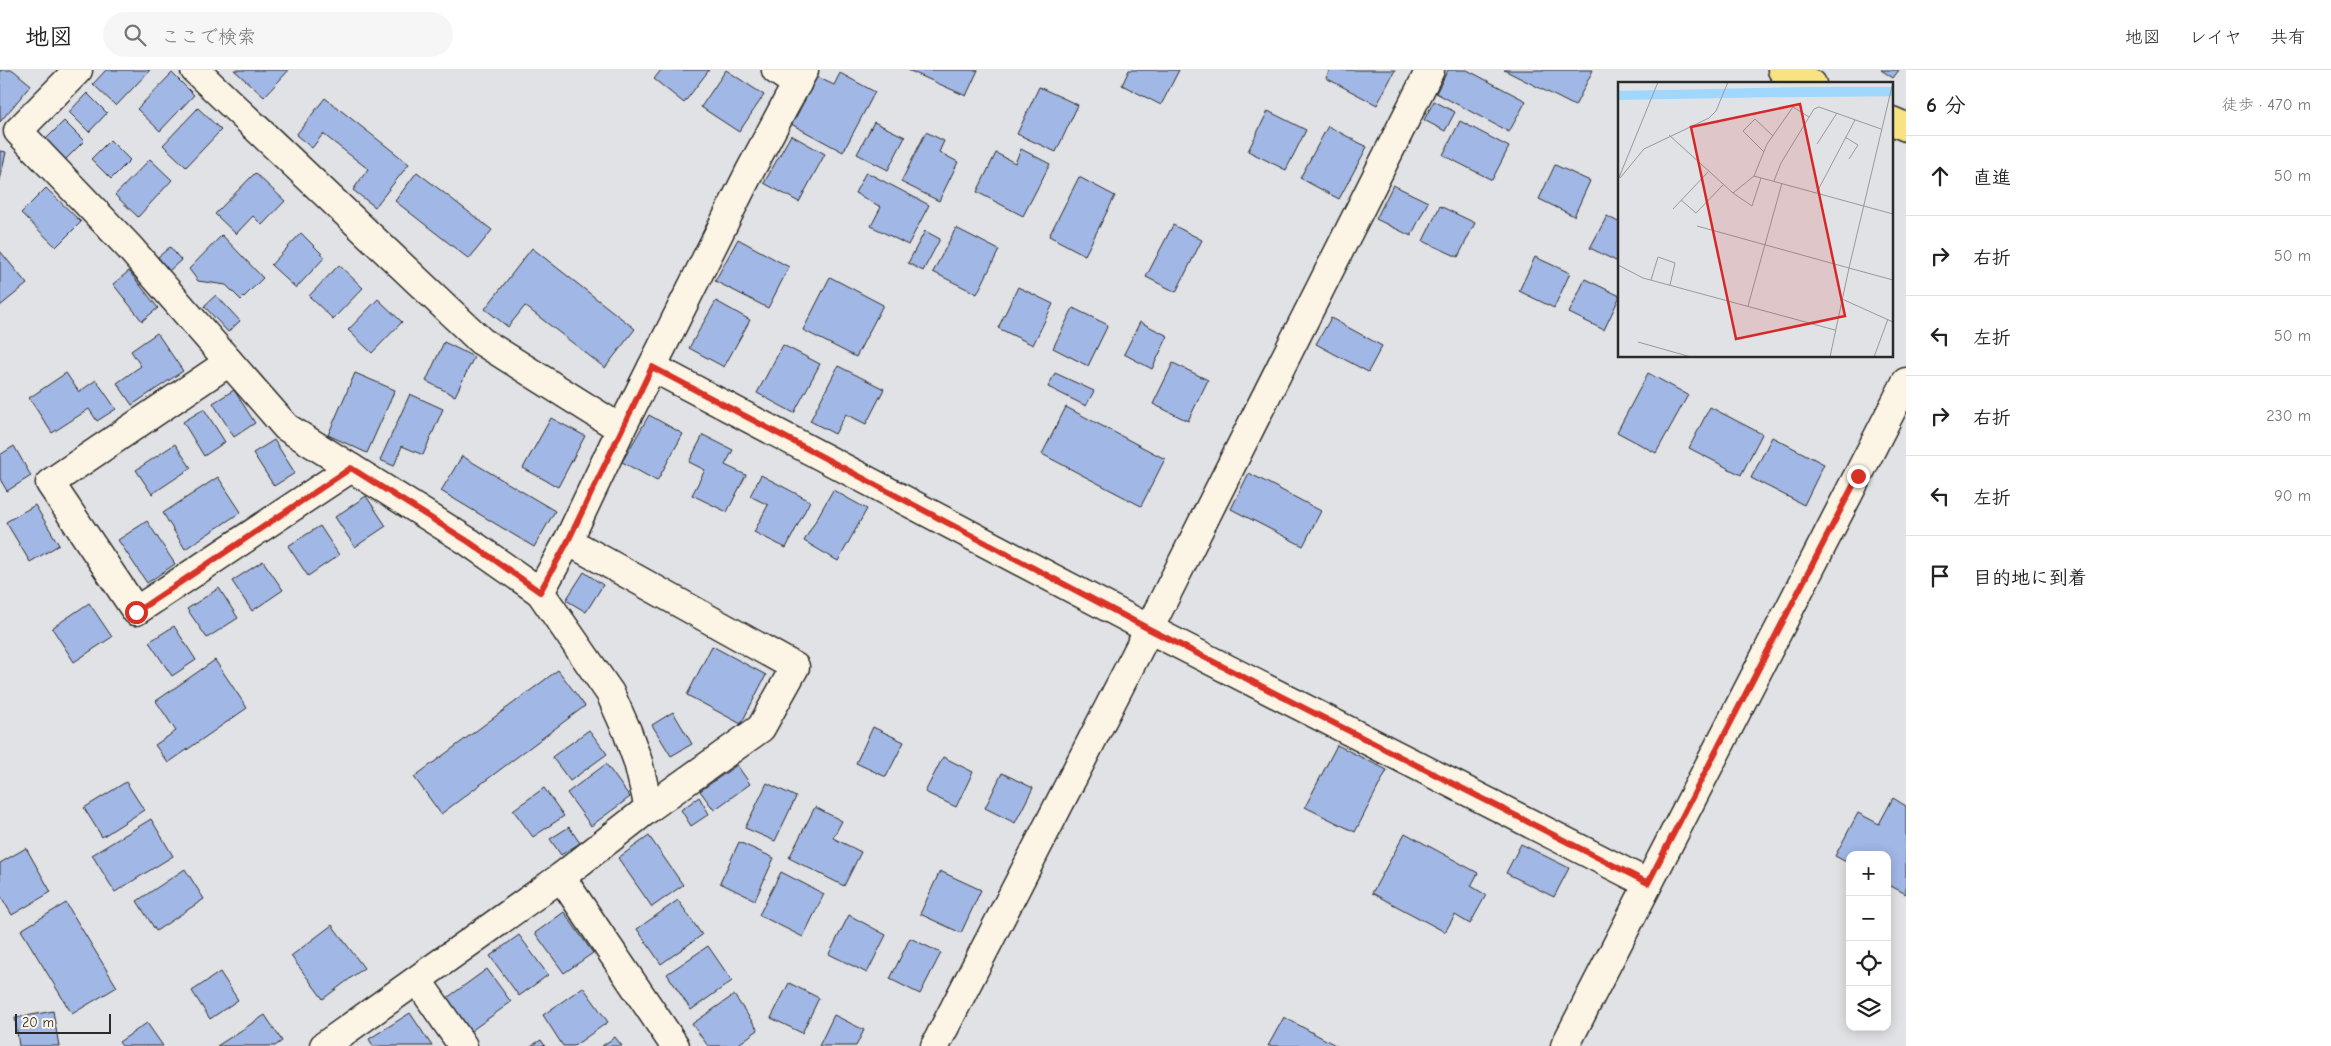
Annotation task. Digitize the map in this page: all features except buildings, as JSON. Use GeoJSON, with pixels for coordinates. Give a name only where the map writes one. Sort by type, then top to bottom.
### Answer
{"type":"FeatureCollection","features":[{"type":"Feature","properties":{"kind":"highway"},"geometry":{"type":"LineString","coordinates":[[1782,70],[1808,82]]}},
{"type":"Feature","properties":{"kind":"highway"},"geometry":{"type":"LineString","coordinates":[[1894,122],[1906,127]]}},
{"type":"Feature","properties":{"kind":"street"},"geometry":{"type":"LineString","coordinates":[[78,70],[18,131],[129,247],[286,427],[469,542],[540,592],[610,693],[638,762],[649,808]]}},
{"type":"Feature","properties":{"kind":"street"},"geometry":{"type":"LineString","coordinates":[[195,70],[481,341],[621,429]]}},
{"type":"Feature","properties":{"kind":"street"},"geometry":{"type":"LineString","coordinates":[[935,1046],[1149,629],[1430,70]]}},
{"type":"Feature","properties":{"kind":"street"},"geometry":{"type":"LineString","coordinates":[[540,592],[568,541],[621,429],[750,169],[792,75]]}},
{"type":"Feature","properties":{"kind":"street"},"geometry":{"type":"LineString","coordinates":[[229,362],[50,483],[136,612],[351,468]]}},
{"type":"Feature","properties":{"kind":"street"},"geometry":{"type":"LineString","coordinates":[[652,367],[1149,629],[1648,883]]}},
{"type":"Feature","properties":{"kind":"street"},"geometry":{"type":"LineString","coordinates":[[1564,1046],[1906,382]]}},
{"type":"Feature","properties":{"kind":"street"},"geometry":{"type":"LineString","coordinates":[[324,1046],[418,981],[561,877],[649,808],[761,728],[795,667],[568,541]]}},
{"type":"Feature","properties":{"kind":"street"},"geometry":{"type":"LineString","coordinates":[[561,877],[675,1046]]}},
{"type":"Feature","properties":{"kind":"street"},"geometry":{"type":"LineString","coordinates":[[418,981],[463,1046]]}},
{"type":"Feature","properties":{"kind":"route"},"geometry":{"type":"LineString","coordinates":[[136,612],[351,468],[469,542],[540,592],[568,541],[652,367],[1149,629],[1648,883],[1858,476]]}}]}
